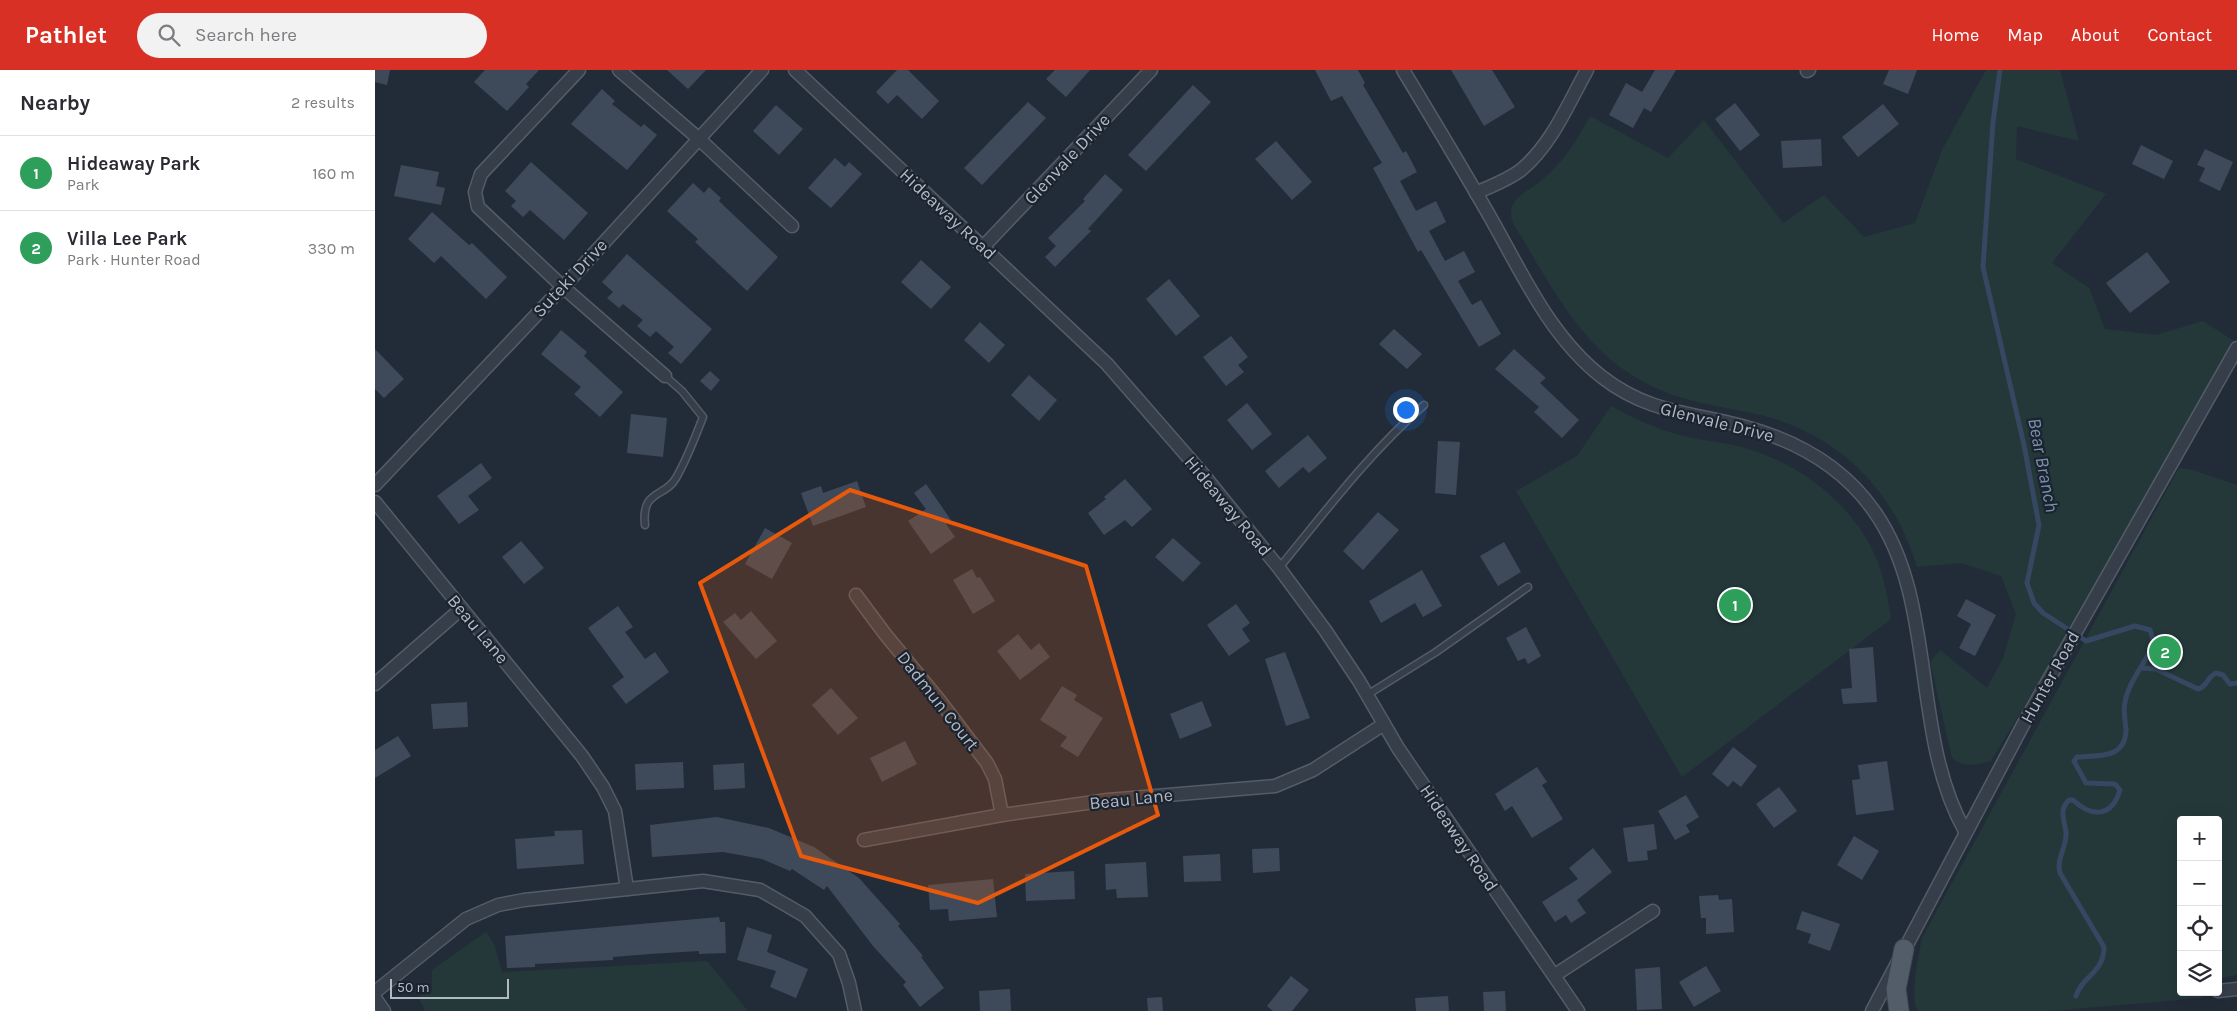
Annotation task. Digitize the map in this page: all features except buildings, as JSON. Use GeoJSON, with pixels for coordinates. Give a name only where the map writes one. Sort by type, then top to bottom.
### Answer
{"type":"FeatureCollection","features":[{"type":"Feature","properties":{"kind":"main road"},"geometry":{"type":"LineString","coordinates":[[1899,1011],[1896,989],[1904,949]]}},
{"type":"Feature","properties":{"kind":"street"},"geometry":{"type":"LineString","coordinates":[[579,70],[481,174],[475,192],[478,208],[665,376]]}},
{"type":"Feature","properties":{"kind":"street"},"geometry":{"type":"LineString","coordinates":[[619,70],[698,138],[792,226]]}},
{"type":"Feature","properties":{"kind":"street","name":"Suteki Drive"},"geometry":{"type":"LineString","coordinates":[[375,485],[563,286],[762,70]]}},
{"type":"Feature","properties":{"kind":"street","name":"Hideaway Road"},"geometry":{"type":"LineString","coordinates":[[795,70],[1107,364],[1279,568],[1325,630],[1466,850],[1555,975],[1578,1011]]}},
{"type":"Feature","properties":{"kind":"street","name":"Glenvale Drive"},"geometry":{"type":"LineString","coordinates":[[983,247],[1151,70]]}},
{"type":"Feature","properties":{"kind":"street","name":"Glenvale Drive"},"geometry":{"type":"LineString","coordinates":[[1403,70],[1561,336],[1601,376],[1625,393],[1655,407],[1753,429],[1797,445],[1838,472],[1873,509],[1893,543],[1907,582],[1940,773],[1953,811],[1965,832]]}},
{"type":"Feature","properties":{"kind":"street"},"geometry":{"type":"LineString","coordinates":[[1476,192],[1507,178],[1533,158],[1552,134],[1587,70]]}},
{"type":"Feature","properties":{"kind":"street","name":"Hunter Road"},"geometry":{"type":"LineString","coordinates":[[1873,1011],[1965,832],[2068,644],[2153,499],[2237,348]]}},
{"type":"Feature","properties":{"kind":"street","name":"Beau Lane"},"geometry":{"type":"LineString","coordinates":[[375,502],[582,756],[603,786],[615,811],[627,889]]}},
{"type":"Feature","properties":{"kind":"street","name":"Dadmun Court"},"geometry":{"type":"LineString","coordinates":[[856,595],[885,634],[940,700],[987,763],[995,779],[1002,815]]}},
{"type":"Feature","properties":{"kind":"street"},"geometry":{"type":"LineString","coordinates":[[375,684],[461,609]]}},
{"type":"Feature","properties":{"kind":"street","name":"Beau Lane"},"geometry":{"type":"LineString","coordinates":[[864,840],[1002,815],[1108,800],[1275,786],[1313,770],[1384,724]]}},
{"type":"Feature","properties":{"kind":"street"},"geometry":{"type":"LineString","coordinates":[[375,992],[466,918],[498,905],[524,900],[703,881],[760,890],[805,916],[839,954],[849,983],[855,1011]]}},
{"type":"Feature","properties":{"kind":"street"},"geometry":{"type":"LineString","coordinates":[[1555,975],[1653,911]]}},
{"type":"Feature","properties":{"kind":"street"},"geometry":{"type":"LineString","coordinates":[[2222,990],[2237,989]]}},
{"type":"Feature","properties":{"kind":"street"},"geometry":{"type":"LineString","coordinates":[[375,998],[384,1011]]}},
{"type":"Feature","properties":{"kind":"lane"},"geometry":{"type":"LineString","coordinates":[[645,526],[643,512],[653,496],[675,480],[703,418],[682,391],[665,376]]}},
{"type":"Feature","properties":{"kind":"lane"},"geometry":{"type":"LineString","coordinates":[[1279,568],[1363,467],[1399,427],[1424,405]]}},
{"type":"Feature","properties":{"kind":"lane"},"geometry":{"type":"LineString","coordinates":[[1367,695],[1436,652],[1528,587]]}},
{"type":"Feature","properties":{"kind":"highlighted area"},"geometry":{"type":"Polygon","coordinates":[[[850,490],[1086,566],[1158,815],[978,903],[801,856],[700,583],[850,490]]]}},
{"type":"Feature","properties":{"kind":"green space"},"geometry":{"type":"Polygon","coordinates":[[[1986,70],[2060,70],[2079,141],[2017,126],[2016,159],[2106,194],[2052,263],[2089,288],[2105,329],[2156,335],[2203,321],[2234,341],[2059,649],[1991,761],[1971,765],[1961,763],[1952,758],[1930,662],[1940,650],[1987,688],[2003,658],[2016,614],[2001,576],[1962,563],[1917,567],[1906,538],[1893,512],[1857,466],[1834,448],[1809,433],[1782,421],[1673,395],[1627,372],[1608,358],[1577,323],[1549,284],[1513,223],[1511,212],[1513,204],[1518,198],[1540,182],[1564,158],[1590,116],[1668,158],[1704,120],[1783,223],[1824,195],[1864,237],[1915,223],[1942,150],[1986,70]]]}},
{"type":"Feature","properties":{"kind":"green space"},"geometry":{"type":"Polygon","coordinates":[[[1611,406],[1660,429],[1692,438],[1741,447],[1768,456],[1807,477],[1841,505],[1867,540],[1877,560],[1889,604],[1891,619],[1682,777],[1516,491],[1577,456],[1611,406]]]}},
{"type":"Feature","properties":{"kind":"green space"},"geometry":{"type":"Polygon","coordinates":[[[2179,468],[2193,470],[2237,485],[2237,975],[2222,978],[2222,816],[2177,816],[2177,996],[2203,996],[2202,998],[2049,1011],[1918,1011],[1914,997],[1922,938],[2179,468]]]}},
{"type":"Feature","properties":{"kind":"green space"},"geometry":{"type":"Polygon","coordinates":[[[486,932],[494,944],[502,972],[707,961],[748,1011],[425,1011],[418,996],[432,992],[432,970],[486,932]]]}},
{"type":"Feature","properties":{"kind":"waterway","name":"Bear Branch"},"geometry":{"type":"LineString","coordinates":[[2000,70],[1993,122],[1983,267],[2024,445],[2039,525],[2027,583],[2034,603],[2043,613],[2086,641],[2135,626],[2150,630],[2154,643],[2127,694],[2124,708],[2125,739],[2121,746],[2109,754],[2077,757],[2074,761],[2086,783],[2115,784],[2120,790],[2116,799],[2107,810],[2094,812],[2087,810],[2073,800],[2069,800],[2063,812],[2066,838],[2059,862],[2060,873],[2104,947],[2103,956],[2097,969],[2079,989],[2076,996]]}},
{"type":"Feature","properties":{"kind":"waterway"},"geometry":{"type":"LineString","coordinates":[[2142,668],[2156,669],[2198,689],[2216,673],[2223,675],[2230,684],[2237,683]]}},
{"type":"Feature","properties":{"kind":"place","name":"Hideaway Park"},"geometry":{"type":"Point","coordinates":[1735,605]}},
{"type":"Feature","properties":{"kind":"place","name":"Villa Lee Park"},"geometry":{"type":"Point","coordinates":[2165,652]}}]}
